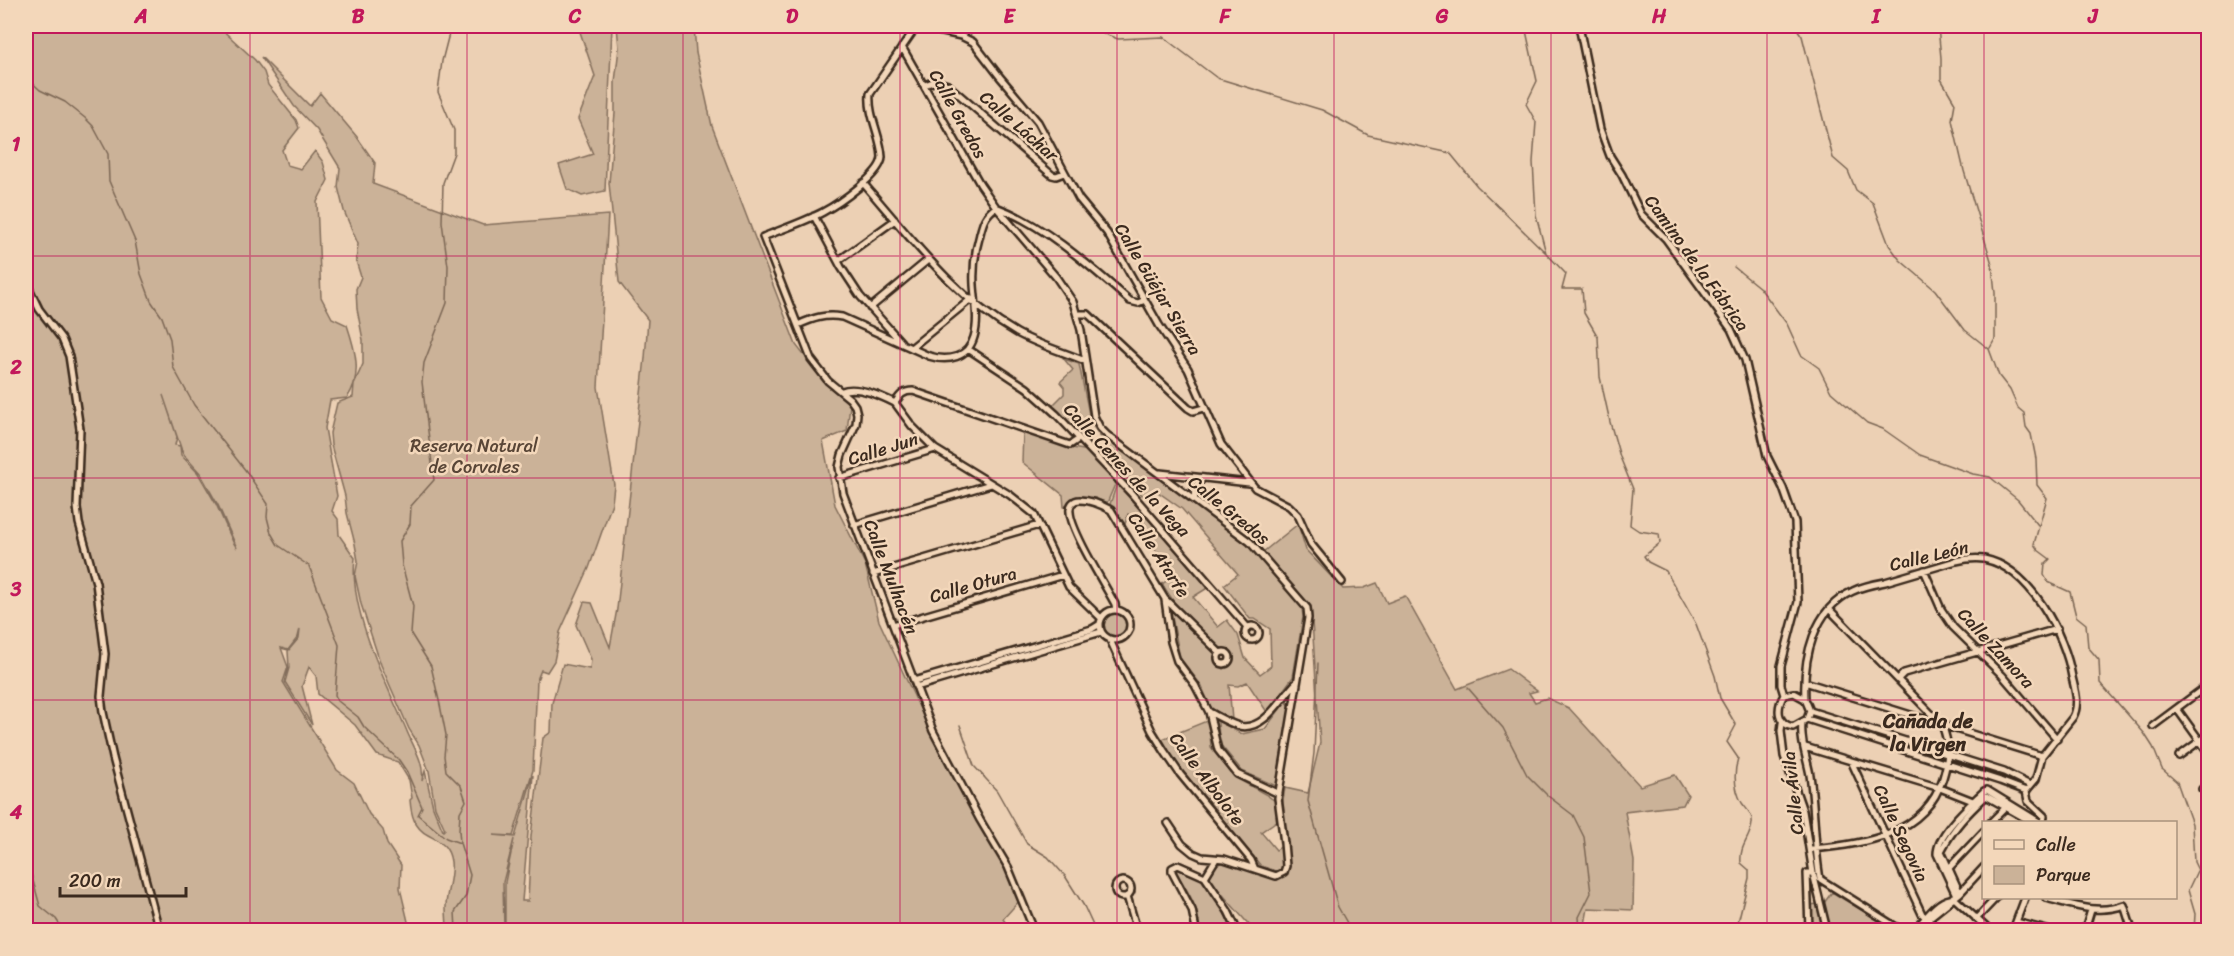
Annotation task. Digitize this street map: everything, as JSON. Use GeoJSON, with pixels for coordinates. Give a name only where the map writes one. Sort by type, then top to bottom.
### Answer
{"type":"FeatureCollection","features":[{"type":"Feature","properties":{"kind":"street","name":"Camino de la Fábrica"},"geometry":{"type":"LineString","coordinates":[[1579,26],[1600,129],[1610,156],[1641,214],[1666,239],[1731,329],[1745,360],[1767,456],[1796,522],[1797,602],[1780,666],[1780,685],[1784,695]]}},
{"type":"Feature","properties":{"kind":"street","name":"Calle Güéjar Sierra"},"geometry":{"type":"LineString","coordinates":[[902,47],[912,33],[917,29],[925,28],[962,36],[973,42],[1038,122],[1079,199],[1107,232],[1145,300],[1188,369],[1221,444],[1249,483],[1289,506],[1298,515],[1311,544],[1342,582]]}},
{"type":"Feature","properties":{"kind":"street"},"geometry":{"type":"LineString","coordinates":[[902,47],[870,94],[869,105],[882,155],[881,164],[864,183],[814,216],[860,296],[904,345]]}},
{"type":"Feature","properties":{"kind":"street","name":"Calle Gredos"},"geometry":{"type":"LineString","coordinates":[[902,47],[980,184],[996,207],[1066,290],[1078,314],[1094,416],[1100,428],[1250,542],[1307,608],[1308,618],[1279,794],[1286,866],[1284,872],[1276,876],[1255,868],[1202,856],[1188,850],[1167,823]]}},
{"type":"Feature","properties":{"kind":"street","name":"Calle Láchar"},"geometry":{"type":"LineString","coordinates":[[925,85],[935,81],[948,85],[1052,175],[1064,173]]}},
{"type":"Feature","properties":{"kind":"street"},"geometry":{"type":"LineString","coordinates":[[864,183],[928,260],[946,279],[973,301],[1030,340],[1085,361]]}},
{"type":"Feature","properties":{"kind":"street"},"geometry":{"type":"LineString","coordinates":[[798,325],[823,315],[842,317],[940,360],[950,359],[968,349],[975,334],[973,301],[974,259],[977,242],[984,219],[996,207],[1009,212],[1075,253],[1130,301],[1138,303],[1145,300]]}},
{"type":"Feature","properties":{"kind":"street","name":"Calle Mulhacén"},"geometry":{"type":"LineString","coordinates":[[814,216],[764,237],[811,359],[828,381],[850,399],[857,414],[856,424],[842,455],[839,478],[843,493],[933,731],[980,820],[1008,867],[1034,930]]}},
{"type":"Feature","properties":{"kind":"street"},"geometry":{"type":"LineString","coordinates":[[838,261],[895,220]]}},
{"type":"Feature","properties":{"kind":"street"},"geometry":{"type":"LineString","coordinates":[[870,308],[928,260]]}},
{"type":"Feature","properties":{"kind":"street"},"geometry":{"type":"LineString","coordinates":[[26,282],[39,309],[62,339],[69,356],[80,429],[77,507],[79,523],[96,583],[105,654],[101,696],[103,712],[159,930]]}},
{"type":"Feature","properties":{"kind":"street"},"geometry":{"type":"LineString","coordinates":[[910,348],[973,301]]}},
{"type":"Feature","properties":{"kind":"street"},"geometry":{"type":"LineString","coordinates":[[1078,314],[1088,314],[1188,408],[1193,411],[1204,408]]}},
{"type":"Feature","properties":{"kind":"street","name":"Calle Cenes de la Vega"},"geometry":{"type":"LineString","coordinates":[[968,349],[1027,388],[1056,414],[1131,493],[1248,628]]}},
{"type":"Feature","properties":{"kind":"street"},"geometry":{"type":"LineString","coordinates":[[1069,355],[1084,351]]}},
{"type":"Feature","properties":{"kind":"street"},"geometry":{"type":"LineString","coordinates":[[842,392],[849,388],[883,397],[895,403],[912,426],[935,448],[1010,495],[1034,514],[1063,575],[1077,597],[1100,621],[1101,632],[1110,640],[1124,637],[1129,629],[1128,619],[1116,610],[1108,612],[1100,621],[1092,628],[1045,646]]}},
{"type":"Feature","properties":{"kind":"street"},"geometry":{"type":"LineString","coordinates":[[895,403],[900,394],[913,391],[1070,445],[1079,439]]}},
{"type":"Feature","properties":{"kind":"street","name":"Calle Jun"},"geometry":{"type":"LineString","coordinates":[[839,478],[935,448]]}},
{"type":"Feature","properties":{"kind":"street"},"geometry":{"type":"LineString","coordinates":[[1159,473],[1249,483]]}},
{"type":"Feature","properties":{"kind":"street"},"geometry":{"type":"LineString","coordinates":[[1195,500],[1194,488],[1203,478]]}},
{"type":"Feature","properties":{"kind":"street"},"geometry":{"type":"LineString","coordinates":[[855,525],[991,484]]}},
{"type":"Feature","properties":{"kind":"street","name":"Calle Atarfe"},"geometry":{"type":"LineString","coordinates":[[1116,610],[1115,604],[1074,528],[1070,510],[1071,504],[1076,500],[1103,505],[1111,510],[1165,599],[1220,653]]}},
{"type":"Feature","properties":{"kind":"street"},"geometry":{"type":"LineString","coordinates":[[873,574],[1039,525]]}},
{"type":"Feature","properties":{"kind":"street","name":"Calle León"},"geometry":{"type":"LineString","coordinates":[[1805,699],[1808,658],[1814,635],[1820,620],[1837,601],[1854,590],[1970,559],[2000,565],[2029,588],[2058,629],[2070,666],[2077,710],[2042,756],[2037,779],[2026,791]]}},
{"type":"Feature","properties":{"kind":"street","name":"Calle Zamora"},"geometry":{"type":"LineString","coordinates":[[1924,570],[1941,609],[1953,627],[2029,705],[2057,739]]}},
{"type":"Feature","properties":{"kind":"street","name":"Calle Otura"},"geometry":{"type":"LineString","coordinates":[[893,625],[1063,575]]}},
{"type":"Feature","properties":{"kind":"street"},"geometry":{"type":"LineString","coordinates":[[1165,599],[1171,642],[1177,661],[1195,685],[1209,712],[1218,750],[1237,774],[1279,794]]}},
{"type":"Feature","properties":{"kind":"street"},"geometry":{"type":"LineString","coordinates":[[1812,849],[1886,836],[1912,823],[1924,812],[1940,788],[1949,755],[1941,725],[1928,709],[1829,609]]}},
{"type":"Feature","properties":{"kind":"street"},"geometry":{"type":"LineString","coordinates":[[1898,678],[1904,673],[2058,629]]}},
{"type":"Feature","properties":{"kind":"street"},"geometry":{"type":"LineString","coordinates":[[915,684],[1101,632]]}},
{"type":"Feature","properties":{"kind":"street","name":"Calle Albolote"},"geometry":{"type":"LineString","coordinates":[[1110,640],[1152,730],[1165,752],[1255,868]]}},
{"type":"Feature","properties":{"kind":"street"},"geometry":{"type":"LineString","coordinates":[[1209,712],[1238,725],[1252,727],[1264,720],[1297,682]]}},
{"type":"Feature","properties":{"kind":"street"},"geometry":{"type":"LineString","coordinates":[[1798,694],[1805,685],[2042,756]]}},
{"type":"Feature","properties":{"kind":"street"},"geometry":{"type":"LineString","coordinates":[[2153,726],[2208,686]]}},
{"type":"Feature","properties":{"kind":"street"},"geometry":{"type":"LineString","coordinates":[[1285,694],[1295,700]]}},
{"type":"Feature","properties":{"kind":"street"},"geometry":{"type":"LineString","coordinates":[[1805,722],[1810,711],[1805,699],[1798,694],[1784,695],[1780,701],[1779,718],[1782,723],[1785,756],[1803,811],[1827,930]]}},
{"type":"Feature","properties":{"kind":"street"},"geometry":{"type":"LineString","coordinates":[[1922,719],[1927,716],[1928,709]]}},
{"type":"Feature","properties":{"kind":"street"},"geometry":{"type":"LineString","coordinates":[[2177,709],[2208,752]]}},
{"type":"Feature","properties":{"kind":"street"},"geometry":{"type":"LineString","coordinates":[[1810,711],[2004,772],[2030,785]]}},
{"type":"Feature","properties":{"kind":"street"},"geometry":{"type":"LineString","coordinates":[[1782,723],[1793,727],[1805,722],[1947,764],[2026,791],[2028,801],[2044,816],[2042,821]]}},
{"type":"Feature","properties":{"kind":"street","name":"Calle Ávila"},"geometry":{"type":"LineString","coordinates":[[1801,734],[1805,722]]}},
{"type":"Feature","properties":{"kind":"street","name":"Calle Ávila"},"geometry":{"type":"LineString","coordinates":[[1793,727],[1801,734],[1805,747],[1812,798],[1812,849]]}},
{"type":"Feature","properties":{"kind":"street"},"geometry":{"type":"LineString","coordinates":[[2179,756],[2208,735]]}},
{"type":"Feature","properties":{"kind":"street"},"geometry":{"type":"LineString","coordinates":[[1805,747],[1940,788],[1976,802]]}},
{"type":"Feature","properties":{"kind":"street","name":"Calle Segovia"},"geometry":{"type":"LineString","coordinates":[[1851,761],[1926,918]]}},
{"type":"Feature","properties":{"kind":"street"},"geometry":{"type":"LineString","coordinates":[[2202,789],[2208,784]]}},
{"type":"Feature","properties":{"kind":"street"},"geometry":{"type":"LineString","coordinates":[[1983,930],[1955,896],[1941,851],[1953,829],[1986,793],[2028,820]]}},
{"type":"Feature","properties":{"kind":"street"},"geometry":{"type":"LineString","coordinates":[[1992,821],[2007,806]]}},
{"type":"Feature","properties":{"kind":"street"},"geometry":{"type":"LineString","coordinates":[[1947,870],[1982,832]]}},
{"type":"Feature","properties":{"kind":"street"},"geometry":{"type":"LineString","coordinates":[[1812,849],[1813,873],[1817,880],[1901,930]]}},
{"type":"Feature","properties":{"kind":"street"},"geometry":{"type":"LineString","coordinates":[[1205,877],[1216,860]]}},
{"type":"Feature","properties":{"kind":"street"},"geometry":{"type":"LineString","coordinates":[[1196,930],[1192,910],[1172,872],[1173,868],[1178,865],[1205,877],[1228,911],[1236,930]]}},
{"type":"Feature","properties":{"kind":"street"},"geometry":{"type":"LineString","coordinates":[[1918,930],[1917,927],[1928,914],[1946,899],[1955,896],[1982,868]]}},
{"type":"Feature","properties":{"kind":"street"},"geometry":{"type":"LineString","coordinates":[[1809,930],[1807,873],[1813,873]]}},
{"type":"Feature","properties":{"kind":"street"},"geometry":{"type":"LineString","coordinates":[[1807,882],[1817,880]]}},
{"type":"Feature","properties":{"kind":"street"},"geometry":{"type":"LineString","coordinates":[[1127,896],[1137,930]]}},
{"type":"Feature","properties":{"kind":"street"},"geometry":{"type":"LineString","coordinates":[[1955,896],[1989,930]]}},
{"type":"Feature","properties":{"kind":"street"},"geometry":{"type":"LineString","coordinates":[[1976,919],[1994,899]]}},
{"type":"Feature","properties":{"kind":"street"},"geometry":{"type":"LineString","coordinates":[[2013,930],[2024,899]]}},
{"type":"Feature","properties":{"kind":"street"},"geometry":{"type":"LineString","coordinates":[[2053,899],[2091,910],[2112,910],[2124,905],[2132,930]]}},
{"type":"Feature","properties":{"kind":"street"},"geometry":{"type":"LineString","coordinates":[[2085,930],[2091,910]]}},
{"type":"Feature","properties":{"kind":"street"},"geometry":{"type":"LineString","coordinates":[[1926,918],[1939,930]]}},
{"type":"Feature","properties":{"kind":"street"},"geometry":{"type":"LineString","coordinates":[[2016,922],[2047,930]]}},
{"type":"Feature","properties":{"kind":"green space","name":"Reserva Natural de Corvales"},"geometry":{"type":"Polygon","coordinates":[[[26,26],[218,26],[255,60],[264,72],[268,85],[296,120],[299,128],[282,150],[287,165],[301,169],[315,151],[323,162],[328,180],[317,202],[321,297],[332,318],[347,325],[356,362],[352,389],[347,398],[330,400],[325,428],[337,496],[332,511],[338,519],[339,535],[355,558],[354,578],[357,600],[370,645],[418,755],[422,767],[422,781],[425,771],[433,807],[443,831],[445,829],[435,807],[429,771],[381,665],[361,604],[355,576],[358,561],[355,544],[331,445],[330,433],[337,403],[353,397],[354,384],[363,364],[363,340],[356,289],[361,277],[356,261],[358,244],[344,211],[338,187],[340,168],[317,130],[294,106],[261,57],[310,106],[320,93],[357,137],[375,163],[373,184],[483,225],[608,215],[598,387],[614,485],[612,503],[589,568],[560,632],[554,661],[547,672],[541,670],[537,680],[533,770],[513,836],[493,835],[515,837],[533,775],[522,901],[528,901],[531,836],[543,738],[551,732],[552,703],[563,664],[590,669],[591,659],[576,625],[584,602],[592,603],[610,647],[617,609],[645,358],[648,320],[619,282],[609,183],[619,48],[617,26],[694,26],[696,53],[712,126],[796,345],[827,385],[850,405],[847,431],[823,441],[835,505],[865,564],[879,621],[922,713],[1021,899],[1003,919],[1011,930],[505,930],[505,882],[514,839],[503,882],[504,930],[447,930],[446,900],[451,870],[449,855],[438,840],[423,832],[416,825],[411,810],[409,780],[398,762],[377,755],[355,725],[318,694],[316,676],[309,667],[302,686],[312,725],[285,682],[289,668],[288,651],[299,638],[300,629],[298,637],[288,650],[281,648],[288,667],[283,682],[337,770],[354,783],[369,814],[383,830],[387,844],[401,865],[400,888],[410,930],[26,930],[26,26]],[[163,395],[177,437],[175,445],[180,446],[181,455],[198,473],[237,548],[218,505],[200,473],[183,454],[163,395]]]}},
{"type":"Feature","properties":{"kind":"green space"},"geometry":{"type":"Polygon","coordinates":[[[578,26],[612,26],[605,191],[582,196],[567,189],[559,165],[593,154],[578,119],[595,76],[578,26]]]}},
{"type":"Feature","properties":{"kind":"green space"},"geometry":{"type":"Polygon","coordinates":[[[1064,359],[1079,364],[1090,419],[1103,437],[1245,542],[1302,608],[1303,617],[1293,677],[1267,712],[1247,682],[1238,686],[1229,685],[1232,720],[1211,708],[1201,685],[1180,658],[1170,607],[1215,654],[1218,664],[1224,669],[1231,664],[1233,655],[1227,649],[1219,648],[1180,611],[1162,584],[1177,574],[1154,548],[1138,522],[1128,514],[1125,524],[1110,504],[1117,484],[1209,587],[1193,597],[1218,627],[1227,620],[1238,635],[1245,658],[1260,674],[1271,666],[1270,629],[1255,619],[1250,619],[1224,585],[1238,574],[1182,509],[1155,490],[1145,498],[1104,455],[1110,450],[1090,422],[1078,432],[1052,406],[1064,394],[1064,387],[1060,382],[1073,370],[1064,359]]]}},
{"type":"Feature","properties":{"kind":"green space"},"geometry":{"type":"Polygon","coordinates":[[[1023,432],[1072,448],[1089,451],[1116,482],[1107,503],[1095,498],[1072,499],[1068,508],[1064,507],[1063,495],[1022,462],[1023,432]]]}},
{"type":"Feature","properties":{"kind":"green space"},"geometry":{"type":"Polygon","coordinates":[[[1298,524],[1306,550],[1343,589],[1364,588],[1377,583],[1387,603],[1405,596],[1457,689],[1508,669],[1537,691],[1529,693],[1535,702],[1547,698],[1569,708],[1640,786],[1675,775],[1688,795],[1683,805],[1625,812],[1634,861],[1633,910],[1588,908],[1584,930],[1250,930],[1251,927],[1209,879],[1216,865],[1223,862],[1276,879],[1288,874],[1282,806],[1285,788],[1308,793],[1320,743],[1311,606],[1263,552],[1298,524]]]}},
{"type":"Feature","properties":{"kind":"green space"},"geometry":{"type":"Polygon","coordinates":[[[1115,614],[1124,617],[1127,626],[1124,635],[1115,638],[1106,635],[1103,626],[1106,617],[1115,614]]]}},
{"type":"Feature","properties":{"kind":"green space"},"geometry":{"type":"Polygon","coordinates":[[[1286,701],[1290,706],[1276,786],[1242,771],[1219,743],[1218,721],[1242,734],[1265,729],[1286,701]]]}},
{"type":"Feature","properties":{"kind":"green space"},"geometry":{"type":"Polygon","coordinates":[[[1209,720],[1211,747],[1236,778],[1275,801],[1278,820],[1261,832],[1276,850],[1282,846],[1284,866],[1278,872],[1261,866],[1175,762],[1162,739],[1209,720]]]}},
{"type":"Feature","properties":{"kind":"green space"},"geometry":{"type":"Polygon","coordinates":[[[1179,868],[1199,876],[1226,916],[1232,930],[1199,930],[1198,915],[1176,872],[1179,868]]]}},
{"type":"Feature","properties":{"kind":"green space"},"geometry":{"type":"Polygon","coordinates":[[[1832,892],[1894,930],[1830,930],[1824,903],[1832,892]]]}},
{"type":"Feature","properties":{"kind":"green space"},"geometry":{"type":"Polygon","coordinates":[[[1818,904],[1824,930],[1811,930],[1810,905],[1818,904]]]}},
{"type":"Feature","properties":{"kind":"waterway"},"geometry":{"type":"LineString","coordinates":[[451,26],[442,61],[438,92],[454,130],[454,153],[443,183],[442,222],[448,266],[447,303],[424,363],[422,382],[434,480],[411,506],[410,524],[400,541],[402,565],[413,606],[411,634],[431,666],[446,735],[444,756],[446,771],[461,786],[466,801],[460,812],[459,830],[460,843],[470,875],[466,896],[455,912],[456,930]]}},
{"type":"Feature","properties":{"kind":"waterway"},"geometry":{"type":"LineString","coordinates":[[1083,26],[1118,39],[1163,37],[1217,78],[1322,110],[1368,135],[1450,153],[1477,186],[1545,252]]}},
{"type":"Feature","properties":{"kind":"waterway"},"geometry":{"type":"LineString","coordinates":[[1525,26],[1537,81],[1526,104],[1536,122],[1533,162],[1536,215],[1546,253],[1566,274],[1562,289],[1582,289],[1584,313],[1598,337],[1600,377],[1610,422],[1620,457],[1633,489],[1630,525],[1639,531],[1659,534],[1660,543],[1644,556],[1648,562],[1666,571],[1696,624],[1715,676],[1720,698],[1736,725],[1727,742],[1738,758],[1735,775],[1737,792],[1752,820],[1741,857],[1741,863],[1749,870],[1749,878],[1736,930]]}},
{"type":"Feature","properties":{"kind":"waterway"},"geometry":{"type":"LineString","coordinates":[[1795,26],[1802,36],[1833,158],[1848,171],[1856,190],[1873,203],[1889,245],[1900,260],[1935,290],[1965,330],[1989,349],[1999,376],[2010,390],[2018,408],[2024,413],[2036,459],[2037,485],[2047,498],[2034,544],[2050,559],[2045,564],[2044,575],[2048,582],[2070,592],[2076,616],[2086,624],[2088,647],[2099,660],[2100,683],[2144,733],[2162,769],[2177,782],[2192,824],[2194,862],[2208,891]]}},
{"type":"Feature","properties":{"kind":"waterway"},"geometry":{"type":"LineString","coordinates":[[1938,27],[1941,79],[1955,103],[1952,120],[1964,171],[1992,264],[1995,293],[1995,339],[1990,348]]}},
{"type":"Feature","properties":{"kind":"waterway"},"geometry":{"type":"LineString","coordinates":[[26,77],[40,90],[65,102],[85,118],[93,126],[108,154],[109,181],[135,241],[141,274],[151,301],[162,317],[170,339],[173,367],[194,405],[246,471],[268,504],[267,517],[271,533],[278,545],[309,566],[339,645],[335,695],[338,701],[358,717],[364,727],[399,760],[407,772],[422,807],[418,815],[446,838],[460,843]]}},
{"type":"Feature","properties":{"kind":"waterway"},"geometry":{"type":"LineString","coordinates":[[1734,267],[1760,288],[1787,324],[1801,355],[1819,368],[1831,392],[1867,423],[1883,429],[1920,455],[1973,474],[1990,477],[2018,500],[2038,525]]}},
{"type":"Feature","properties":{"kind":"waterway"},"geometry":{"type":"LineString","coordinates":[[1318,663],[1314,753],[1308,801],[1338,907],[1351,930]]}},
{"type":"Feature","properties":{"kind":"waterway"},"geometry":{"type":"LineString","coordinates":[[1468,688],[1503,728],[1527,775],[1548,796],[1573,815],[1584,837],[1591,893],[1579,917],[1580,930]]}},
{"type":"Feature","properties":{"kind":"waterway"},"geometry":{"type":"LineString","coordinates":[[960,725],[974,766],[997,791],[1027,844],[1048,857],[1065,876],[1084,906],[1095,930]]}},
{"type":"Feature","properties":{"kind":"waterway"},"geometry":{"type":"LineString","coordinates":[[26,864],[30,870],[40,906],[56,919],[63,930]]}},
{"type":"Feature","properties":{"kind":"waterway"},"geometry":{"type":"LineString","coordinates":[[2199,869],[2204,865],[2208,868]]}},
{"type":"Feature","properties":{"kind":"waterway"},"geometry":{"type":"LineString","coordinates":[[2194,930],[2195,914],[2188,890],[2197,871]]}},
{"type":"Feature","properties":{"kind":"district","name":"Cañada de la Virgen"},"geometry":{"type":"Point","coordinates":[1928,732]}}]}
